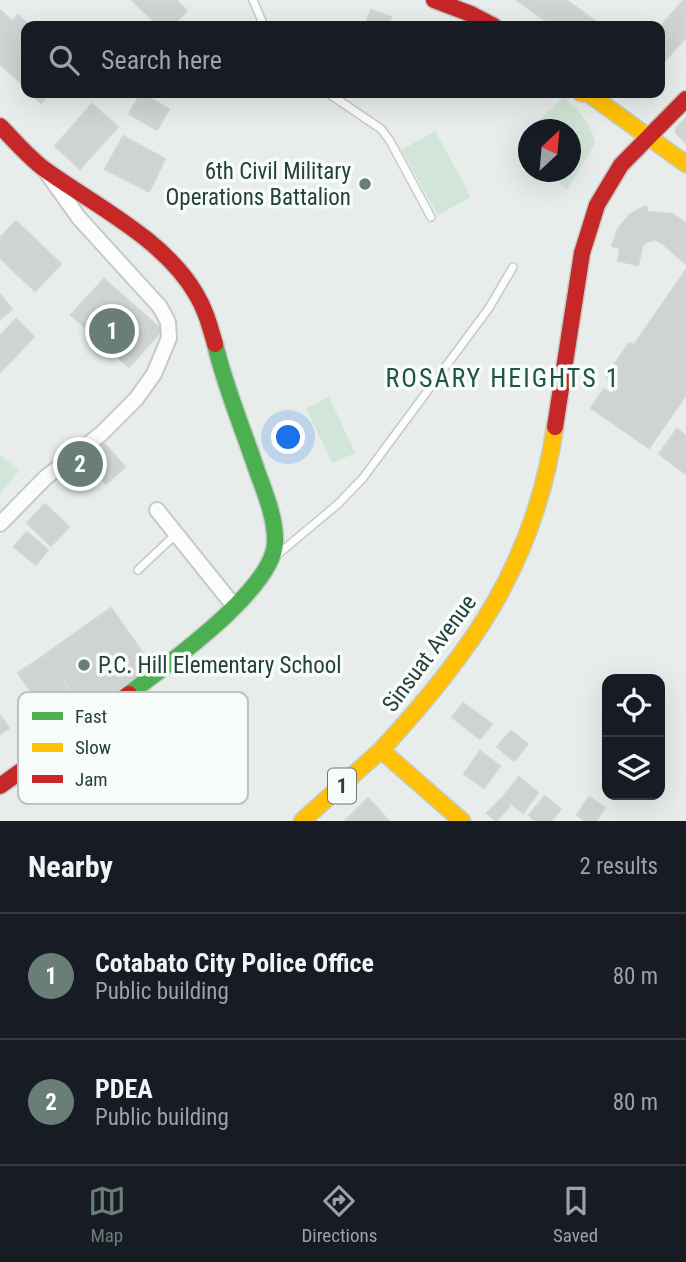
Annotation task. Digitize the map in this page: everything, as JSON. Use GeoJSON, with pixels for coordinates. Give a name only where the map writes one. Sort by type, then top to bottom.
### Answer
{"type":"FeatureCollection","features":[{"type":"Feature","properties":{"kind":"main road"},"geometry":{"type":"LineString","coordinates":[[434,0],[484,21]]}},
{"type":"Feature","properties":{"kind":"main road"},"geometry":{"type":"LineString","coordinates":[[593,98],[686,164]]}},
{"type":"Feature","properties":{"kind":"main road","name":"Sinsuat Avenue"},"geometry":{"type":"LineString","coordinates":[[302,821],[381,750],[427,699],[491,613],[523,546],[545,484],[578,275],[589,228],[603,191],[626,160],[686,99]]}},
{"type":"Feature","properties":{"kind":"main road"},"geometry":{"type":"LineString","coordinates":[[0,126],[44,169],[145,238],[177,268],[196,293],[209,321],[229,392],[269,506],[275,544],[271,560],[254,587],[170,662],[129,692]]}},
{"type":"Feature","properties":{"kind":"main road"},"geometry":{"type":"LineString","coordinates":[[381,750],[462,821]]}},
{"type":"Feature","properties":{"kind":"main road"},"geometry":{"type":"LineString","coordinates":[[0,786],[18,773]]}},
{"type":"Feature","properties":{"kind":"street"},"geometry":{"type":"LineString","coordinates":[[0,524],[45,478],[101,434],[136,399],[154,374],[169,338],[168,322],[160,307],[79,218],[44,169]]}},
{"type":"Feature","properties":{"kind":"street"},"geometry":{"type":"LineString","coordinates":[[157,510],[234,606]]}},
{"type":"Feature","properties":{"kind":"lane"},"geometry":{"type":"LineString","coordinates":[[253,0],[262,21]]}},
{"type":"Feature","properties":{"kind":"lane"},"geometry":{"type":"LineString","coordinates":[[335,98],[381,129],[431,217]]}},
{"type":"Feature","properties":{"kind":"lane"},"geometry":{"type":"LineString","coordinates":[[271,560],[338,504],[363,478],[489,308],[513,267]]}},
{"type":"Feature","properties":{"kind":"lane"},"geometry":{"type":"LineString","coordinates":[[138,570],[176,534]]}},
{"type":"Feature","properties":{"kind":"green space"},"geometry":{"type":"Polygon","coordinates":[[[564,98],[584,118],[595,144],[581,167],[581,119],[540,119],[564,98]]]}},
{"type":"Feature","properties":{"kind":"green space"},"geometry":{"type":"Polygon","coordinates":[[[435,131],[471,197],[438,215],[401,150],[435,131]]]}},
{"type":"Feature","properties":{"kind":"green space"},"geometry":{"type":"Polygon","coordinates":[[[559,182],[572,182],[567,190],[559,182]]]}},
{"type":"Feature","properties":{"kind":"green space"},"geometry":{"type":"Polygon","coordinates":[[[329,397],[355,453],[332,463],[306,408],[329,397]]]}},
{"type":"Feature","properties":{"kind":"green space"},"geometry":{"type":"Polygon","coordinates":[[[0,454],[19,471],[0,494],[0,454]]]}},
{"type":"Feature","properties":{"kind":"building"},"geometry":{"type":"Polygon","coordinates":[[[132,0],[176,0],[187,11],[177,21],[154,21],[132,0]]]}},
{"type":"Feature","properties":{"kind":"building"},"geometry":{"type":"Polygon","coordinates":[[[517,0],[566,0],[595,21],[546,21],[517,0]]]}},
{"type":"Feature","properties":{"kind":"building"},"geometry":{"type":"Polygon","coordinates":[[[686,0],[686,37],[665,61],[665,21],[686,0]]]}},
{"type":"Feature","properties":{"kind":"building"},"geometry":{"type":"Polygon","coordinates":[[[0,10],[12,21],[18,15],[25,21],[21,21],[21,83],[0,64],[0,10]]]}},
{"type":"Feature","properties":{"kind":"building"},"geometry":{"type":"Polygon","coordinates":[[[371,10],[391,17],[390,21],[367,21],[371,10]]]}},
{"type":"Feature","properties":{"kind":"building"},"geometry":{"type":"Polygon","coordinates":[[[138,98],[150,98],[169,109],[157,130],[129,114],[138,98]]]}},
{"type":"Feature","properties":{"kind":"building"},"geometry":{"type":"Polygon","coordinates":[[[92,104],[118,127],[80,169],[55,146],[92,104]]]}},
{"type":"Feature","properties":{"kind":"building"},"geometry":{"type":"Polygon","coordinates":[[[686,118],[686,143],[676,133],[676,128],[686,118]]]}},
{"type":"Feature","properties":{"kind":"building"},"geometry":{"type":"Polygon","coordinates":[[[123,136],[165,159],[149,192],[105,169],[123,136]]]}},
{"type":"Feature","properties":{"kind":"building"},"geometry":{"type":"Polygon","coordinates":[[[646,206],[648,212],[672,214],[686,223],[686,264],[654,239],[643,244],[638,265],[618,261],[620,248],[612,246],[618,229],[630,214],[646,206]]]}},
{"type":"Feature","properties":{"kind":"building"},"geometry":{"type":"Polygon","coordinates":[[[16,221],[61,264],[35,291],[0,258],[0,238],[16,221]]]}},
{"type":"Feature","properties":{"kind":"building"},"geometry":{"type":"Polygon","coordinates":[[[686,270],[686,395],[649,448],[591,408],[604,389],[612,394],[618,385],[606,377],[629,343],[634,345],[686,270]]]}},
{"type":"Feature","properties":{"kind":"building"},"geometry":{"type":"Polygon","coordinates":[[[104,279],[162,330],[129,367],[71,315],[104,279]]]}},
{"type":"Feature","properties":{"kind":"building"},"geometry":{"type":"Polygon","coordinates":[[[0,294],[12,309],[0,319],[0,294]]]}},
{"type":"Feature","properties":{"kind":"building"},"geometry":{"type":"Polygon","coordinates":[[[16,319],[34,337],[0,372],[0,336],[16,319]]]}},
{"type":"Feature","properties":{"kind":"building"},"geometry":{"type":"Polygon","coordinates":[[[677,429],[686,436],[686,474],[659,454],[677,429]]]}},
{"type":"Feature","properties":{"kind":"building"},"geometry":{"type":"Polygon","coordinates":[[[101,440],[125,467],[106,484],[82,456],[101,440]]]}},
{"type":"Feature","properties":{"kind":"building"},"geometry":{"type":"Polygon","coordinates":[[[45,504],[69,527],[51,546],[27,523],[45,504]]]}},
{"type":"Feature","properties":{"kind":"building"},"geometry":{"type":"Polygon","coordinates":[[[27,532],[48,550],[36,565],[14,547],[27,532]]]}},
{"type":"Feature","properties":{"kind":"building"},"geometry":{"type":"Polygon","coordinates":[[[111,608],[155,670],[124,692],[73,692],[46,654],[111,608]]]}},
{"type":"Feature","properties":{"kind":"building"},"geometry":{"type":"Polygon","coordinates":[[[45,655],[70,692],[31,692],[18,673],[45,655]]]}},
{"type":"Feature","properties":{"kind":"building"},"geometry":{"type":"Polygon","coordinates":[[[463,703],[492,724],[480,739],[452,717],[463,703]]]}},
{"type":"Feature","properties":{"kind":"building"},"geometry":{"type":"Polygon","coordinates":[[[0,715],[9,728],[0,734],[0,715]]]}},
{"type":"Feature","properties":{"kind":"building"},"geometry":{"type":"Polygon","coordinates":[[[511,731],[528,744],[514,761],[497,747],[511,731]]]}},
{"type":"Feature","properties":{"kind":"building"},"geometry":{"type":"Polygon","coordinates":[[[480,751],[500,766],[484,788],[464,774],[480,751]]]}},
{"type":"Feature","properties":{"kind":"building"},"geometry":{"type":"Polygon","coordinates":[[[519,777],[538,793],[523,813],[503,797],[519,777]]]}},
{"type":"Feature","properties":{"kind":"building"},"geometry":{"type":"Polygon","coordinates":[[[545,796],[561,809],[551,821],[535,821],[529,815],[545,796]]]}},
{"type":"Feature","properties":{"kind":"building"},"geometry":{"type":"Polygon","coordinates":[[[503,797],[510,806],[496,821],[487,813],[503,797]]]}},
{"type":"Feature","properties":{"kind":"building"},"geometry":{"type":"Polygon","coordinates":[[[589,797],[605,808],[596,821],[585,821],[577,815],[589,797]]]}},
{"type":"Feature","properties":{"kind":"building"},"geometry":{"type":"Polygon","coordinates":[[[368,798],[389,821],[345,821],[368,798]]]}},
{"type":"Feature","properties":{"kind":"traffic: fast"},"geometry":{"type":"LineString","coordinates":[[132,692],[191,646],[238,604],[270,562],[275,543],[269,506],[215,344]]}},
{"type":"Feature","properties":{"kind":"traffic: slow"},"geometry":{"type":"LineString","coordinates":[[595,98],[686,164]]}},
{"type":"Feature","properties":{"kind":"traffic: slow"},"geometry":{"type":"LineString","coordinates":[[381,750],[444,677],[495,603],[532,521],[546,476],[555,427]]}},
{"type":"Feature","properties":{"kind":"traffic: slow"},"geometry":{"type":"LineString","coordinates":[[302,821],[381,750],[462,821]]}},
{"type":"Feature","properties":{"kind":"traffic: jam"},"geometry":{"type":"LineString","coordinates":[[434,0],[484,21]]}},
{"type":"Feature","properties":{"kind":"traffic: jam"},"geometry":{"type":"LineString","coordinates":[[555,427],[582,253],[597,205],[621,165],[686,99]]}},
{"type":"Feature","properties":{"kind":"traffic: jam"},"geometry":{"type":"LineString","coordinates":[[0,126],[41,166],[128,225],[167,257],[199,300],[215,344]]}},
{"type":"Feature","properties":{"kind":"traffic: jam"},"geometry":{"type":"LineString","coordinates":[[0,786],[18,773]]}},
{"type":"Feature","properties":{"kind":"place","name":"6th Civil Military Operations Battalion"},"geometry":{"type":"Point","coordinates":[365,184]}},
{"type":"Feature","properties":{"kind":"place","name":"Cotabato City Police Office"},"geometry":{"type":"Point","coordinates":[112,331]}},
{"type":"Feature","properties":{"kind":"place","name":"PDEA"},"geometry":{"type":"Point","coordinates":[80,464]}},
{"type":"Feature","properties":{"kind":"place","name":"P.C. Hill Elementary School"},"geometry":{"type":"Point","coordinates":[84,665]}},
{"type":"Feature","properties":{"kind":"district","name":"ROSARY HEIGHTS 1"},"geometry":{"type":"Point","coordinates":[503,378]}}]}
